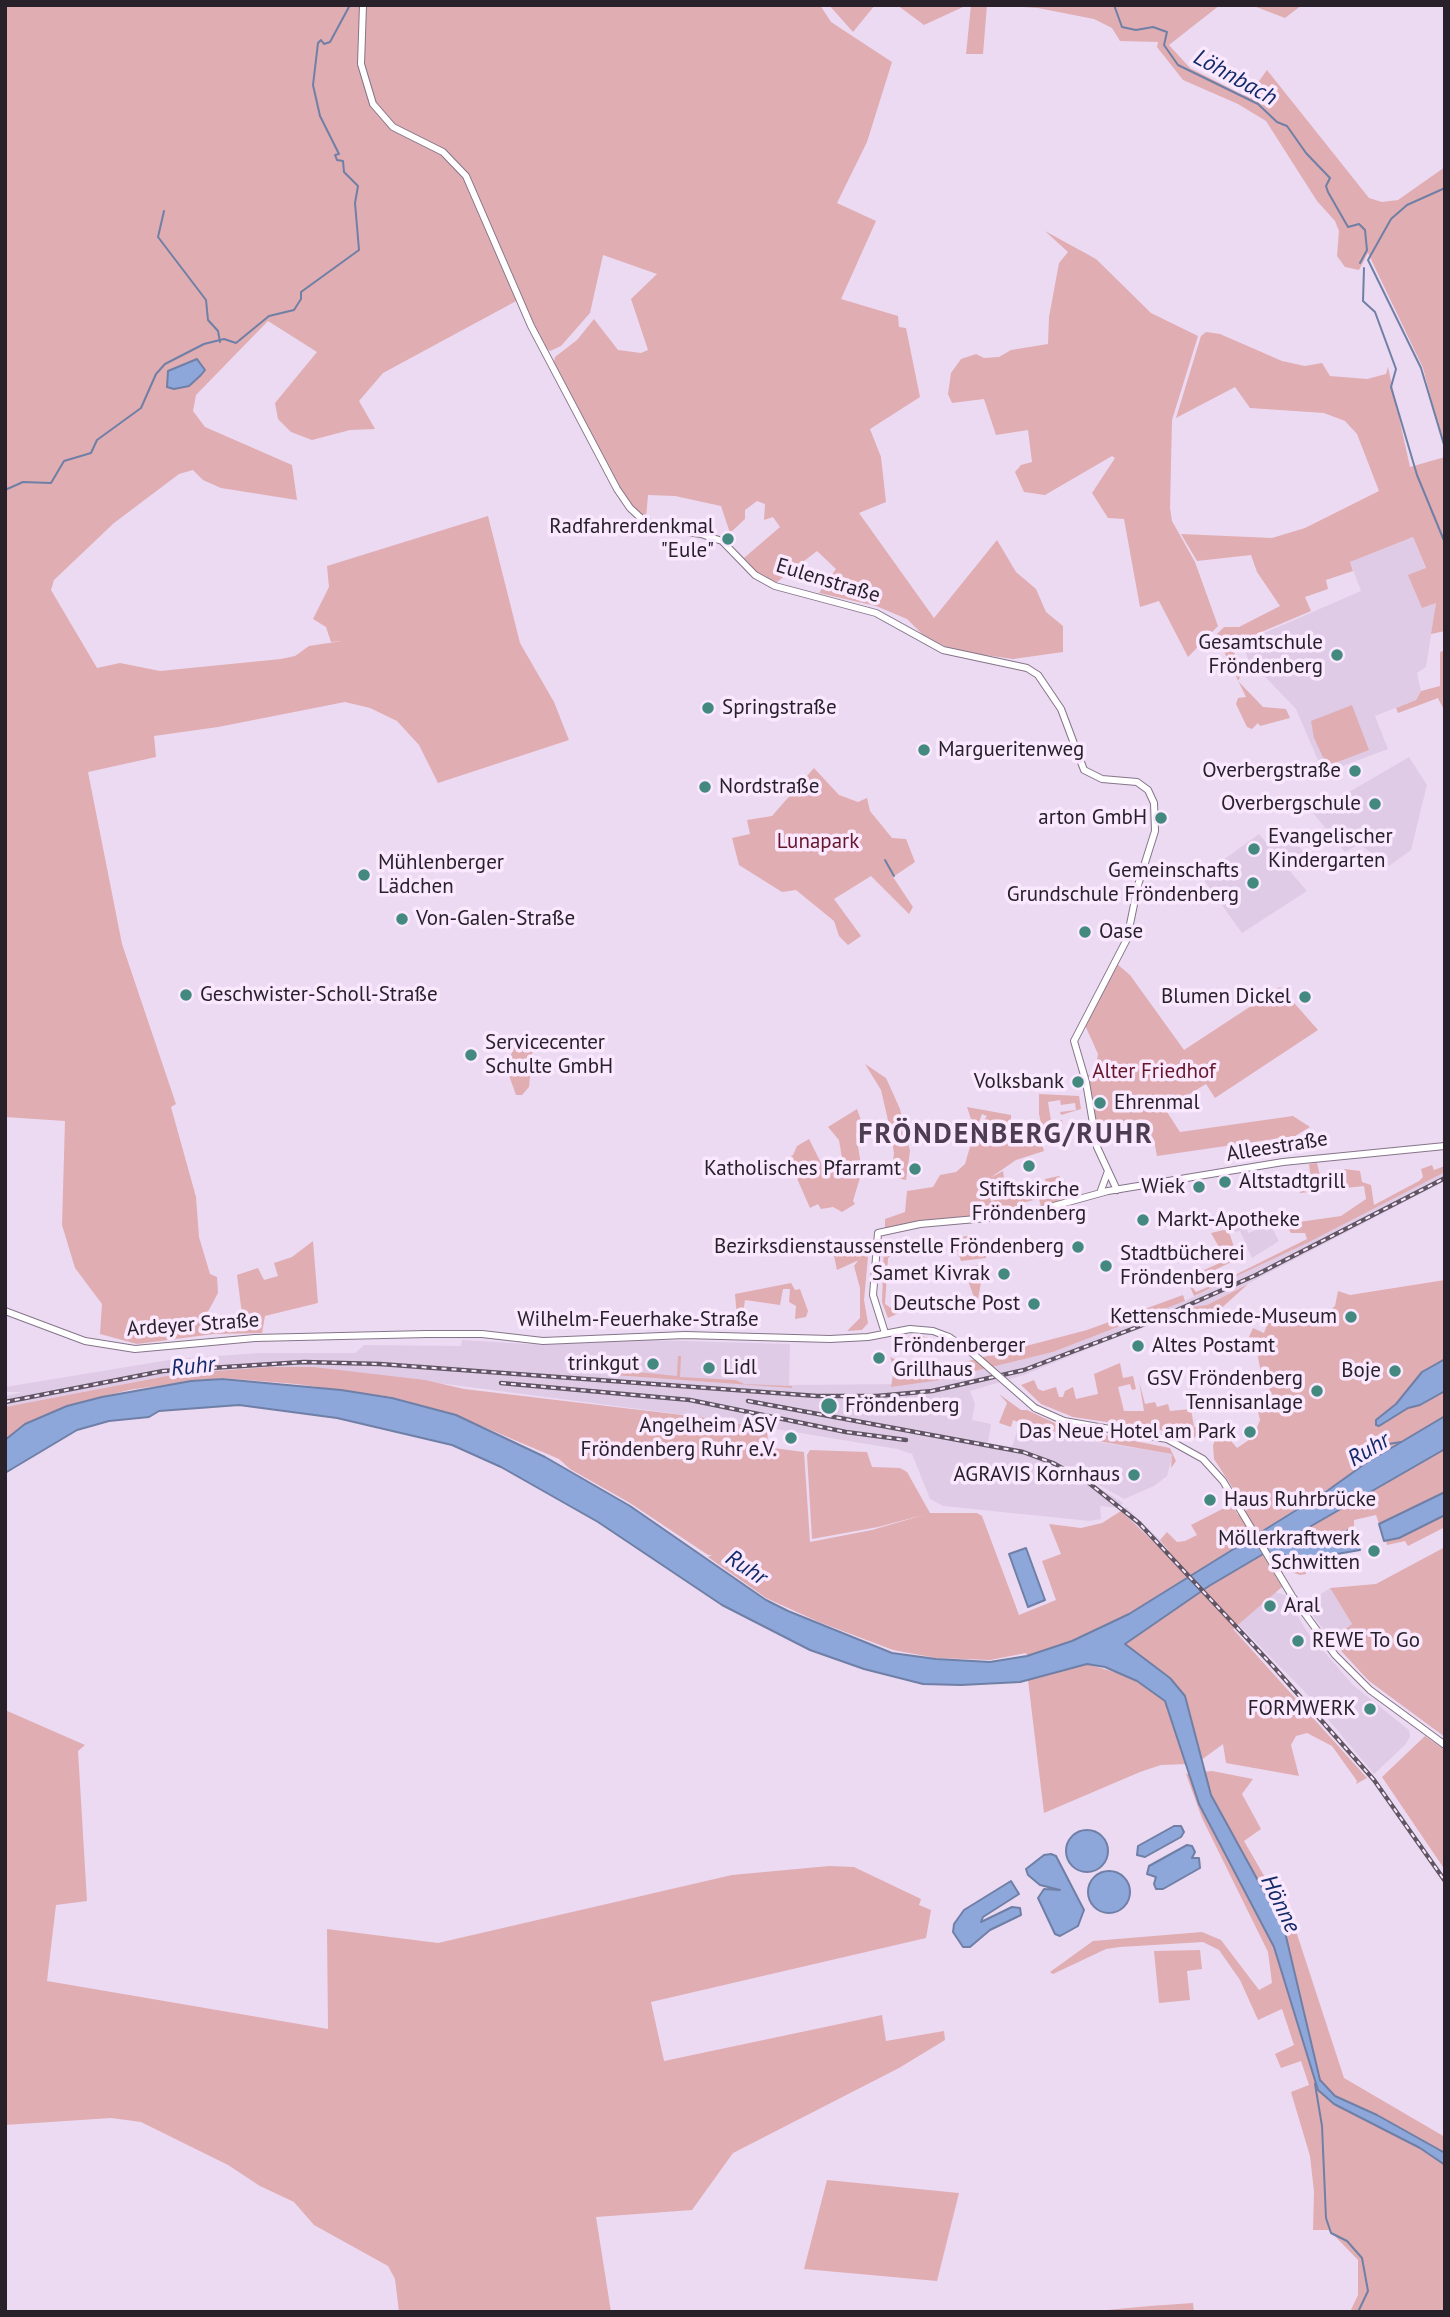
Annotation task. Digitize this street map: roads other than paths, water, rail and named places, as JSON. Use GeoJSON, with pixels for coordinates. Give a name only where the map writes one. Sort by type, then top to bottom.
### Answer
{"type":"FeatureCollection","features":[{"type":"Feature","properties":{"kind":"main road","name":"Eulenstraße"},"geometry":{"type":"LineString","coordinates":[[363,5],[361,64],[373,104],[393,127],[443,152],[467,176],[531,326],[630,509],[654,525],[722,541],[755,575],[775,586],[876,612],[943,650],[1027,668],[1038,675],[1061,709],[1084,770],[1102,779],[1137,782],[1148,790],[1154,803],[1155,831],[1138,885],[1127,939],[1074,1041],[1086,1082],[1097,1147],[1116,1190]]}},
{"type":"Feature","properties":{"kind":"main road","name":"Alleestraße"},"geometry":{"type":"LineString","coordinates":[[885,1334],[873,1295],[878,1233],[920,1224],[1034,1213],[1100,1193],[1300,1159],[1445,1146]]}},
{"type":"Feature","properties":{"kind":"main road"},"geometry":{"type":"LineString","coordinates":[[1100,1193],[1108,1171]]}},
{"type":"Feature","properties":{"kind":"main road","name":"Ardeyer Straße"},"geometry":{"type":"LineString","coordinates":[[5,1311],[85,1341],[135,1349],[210,1340],[306,1336]]}},
{"type":"Feature","properties":{"kind":"main road","name":"Wilhelm-Feuerhake-Straße"},"geometry":{"type":"LineString","coordinates":[[306,1336],[482,1334],[543,1340],[685,1335],[830,1339],[921,1329],[949,1337],[971,1352],[1035,1408],[1064,1421],[1178,1444],[1203,1459],[1220,1476],[1319,1635],[1359,1680],[1445,1745]]}},
{"type":"Feature","properties":{"kind":"water"},"geometry":{"type":"Polygon","coordinates":[[[197,359],[205,370],[201,375],[189,386],[174,389],[167,387],[168,371],[197,359]]]}},
{"type":"Feature","properties":{"kind":"water"},"geometry":{"type":"Polygon","coordinates":[[[1445,1359],[1445,1391],[1420,1405],[1408,1408],[1379,1426],[1376,1425],[1376,1420],[1396,1404],[1422,1372],[1445,1359]]]}},
{"type":"Feature","properties":{"kind":"water"},"geometry":{"type":"Polygon","coordinates":[[[222,1379],[341,1390],[392,1398],[456,1415],[545,1457],[630,1506],[766,1600],[788,1611],[892,1653],[990,1662],[1027,1656],[1072,1641],[1129,1614],[1327,1491],[1366,1463],[1445,1416],[1445,1449],[1299,1533],[1302,1538],[1326,1536],[1354,1529],[1360,1550],[1314,1558],[1265,1553],[1209,1586],[1125,1644],[1170,1678],[1185,1696],[1211,1795],[1284,1928],[1320,2080],[1335,2096],[1377,2115],[1445,2153],[1445,2165],[1420,2148],[1334,2104],[1318,2090],[1274,1947],[1199,1804],[1165,1701],[1137,1681],[1105,1667],[1087,1664],[1020,1682],[961,1685],[923,1684],[864,1669],[810,1650],[722,1605],[598,1522],[501,1467],[452,1445],[337,1418],[239,1405],[159,1411],[149,1417],[109,1421],[77,1430],[5,1473],[5,1440],[25,1424],[67,1406],[102,1397],[191,1381],[222,1379]]]}},
{"type":"Feature","properties":{"kind":"water"},"geometry":{"type":"Polygon","coordinates":[[[1445,1492],[1445,1515],[1399,1538],[1384,1541],[1379,1524],[1445,1492]]]}},
{"type":"Feature","properties":{"kind":"water"},"geometry":{"type":"Polygon","coordinates":[[[1026,1548],[1045,1600],[1028,1607],[1009,1554],[1026,1548]]]}},
{"type":"Feature","properties":{"kind":"water"},"geometry":{"type":"Polygon","coordinates":[[[1174,1826],[1181,1826],[1184,1832],[1181,1837],[1145,1857],[1137,1855],[1138,1846],[1174,1826]]]}},
{"type":"Feature","properties":{"kind":"water"},"geometry":{"type":"Polygon","coordinates":[[[1087,1830],[1102,1836],[1108,1851],[1102,1866],[1087,1872],[1072,1866],[1066,1851],[1072,1836],[1087,1830]]]}},
{"type":"Feature","properties":{"kind":"water"},"geometry":{"type":"Polygon","coordinates":[[[1187,1845],[1192,1846],[1195,1852],[1192,1858],[1199,1858],[1200,1868],[1163,1889],[1156,1889],[1156,1877],[1147,1874],[1149,1866],[1187,1845]]]}},
{"type":"Feature","properties":{"kind":"water"},"geometry":{"type":"Polygon","coordinates":[[[1044,1855],[1056,1856],[1084,1910],[1078,1926],[1060,1936],[1055,1934],[1038,1898],[1044,1889],[1060,1890],[1040,1885],[1028,1875],[1026,1869],[1044,1855]]]}},
{"type":"Feature","properties":{"kind":"water"},"geometry":{"type":"Polygon","coordinates":[[[1109,1871],[1124,1877],[1130,1892],[1124,1907],[1109,1913],[1094,1907],[1088,1892],[1094,1877],[1109,1871]]]}},
{"type":"Feature","properties":{"kind":"water"},"geometry":{"type":"Polygon","coordinates":[[[1011,1881],[1019,1894],[983,1917],[981,1922],[1012,1907],[1020,1908],[1021,1915],[990,1930],[970,1947],[963,1947],[953,1932],[954,1924],[964,1910],[1011,1881]]]}},
{"type":"Feature","properties":{"kind":"waterway"},"geometry":{"type":"LineString","coordinates":[[5,490],[23,482],[51,483],[64,461],[91,453],[97,440],[141,408],[156,374],[165,364],[204,344],[224,339],[236,343],[269,316],[294,310],[301,299],[301,292],[359,250],[355,203],[358,186],[344,172],[343,161],[337,160],[335,155],[339,154],[320,116],[313,85],[318,43],[321,40],[324,44],[330,42],[350,5]]}},
{"type":"Feature","properties":{"kind":"waterway","name":"Löhnbach"},"geometry":{"type":"LineString","coordinates":[[1114,5],[1122,27],[1136,30],[1153,27],[1167,32],[1164,45],[1178,65],[1258,104],[1277,122],[1287,126],[1306,153],[1330,178],[1326,186],[1328,192],[1348,227],[1359,224],[1365,230],[1367,250],[1360,263]]}},
{"type":"Feature","properties":{"kind":"waterway"},"geometry":{"type":"LineString","coordinates":[[1445,188],[1407,205],[1391,219],[1368,260],[1421,368],[1445,448]]}},
{"type":"Feature","properties":{"kind":"waterway"},"geometry":{"type":"LineString","coordinates":[[164,211],[158,237],[206,300],[208,320],[218,331],[220,342]]}},
{"type":"Feature","properties":{"kind":"waterway","name":"Löhnbach"},"geometry":{"type":"LineString","coordinates":[[1364,268],[1363,301],[1375,312],[1396,369],[1391,387],[1417,475],[1445,543]]}},
{"type":"Feature","properties":{"kind":"waterway"},"geometry":{"type":"LineString","coordinates":[[885,860],[894,876]]}},
{"type":"Feature","properties":{"kind":"waterway","name":"Ruhr"},"geometry":{"type":"LineString","coordinates":[[1372,1459],[1382,1445],[1401,1442]]}},
{"type":"Feature","properties":{"kind":"waterway"},"geometry":{"type":"LineString","coordinates":[[1315,2084],[1322,2126],[1326,2218],[1331,2233],[1347,2241],[1362,2258],[1368,2291],[1358,2312]]}},
{"type":"Feature","properties":{"kind":"railway"},"geometry":{"type":"LineString","coordinates":[[5,1402],[163,1371],[304,1362],[380,1364],[817,1396],[877,1396],[932,1391],[1024,1370],[1148,1323],[1256,1275],[1445,1178]]}},
{"type":"Feature","properties":{"kind":"railway"},"geometry":{"type":"LineString","coordinates":[[501,1383],[690,1400],[846,1432],[906,1440]]}},
{"type":"Feature","properties":{"kind":"railway"},"geometry":{"type":"LineString","coordinates":[[748,1401],[1023,1452],[1053,1463],[1089,1483],[1139,1523],[1273,1666],[1374,1780],[1445,1881]]}},
{"type":"Feature","properties":{"kind":"place","name":"Radfahrerdenkmal \"Eule\""},"geometry":{"type":"Point","coordinates":[728,539]}},
{"type":"Feature","properties":{"kind":"place","name":"Gesamtschule Fröndenberg"},"geometry":{"type":"Point","coordinates":[1337,655]}},
{"type":"Feature","properties":{"kind":"place","name":"Springstraße"},"geometry":{"type":"Point","coordinates":[708,708]}},
{"type":"Feature","properties":{"kind":"place","name":"Margueritenweg"},"geometry":{"type":"Point","coordinates":[924,750]}},
{"type":"Feature","properties":{"kind":"place","name":"Overbergstraße"},"geometry":{"type":"Point","coordinates":[1355,771]}},
{"type":"Feature","properties":{"kind":"place","name":"Nordstraße"},"geometry":{"type":"Point","coordinates":[705,787]}},
{"type":"Feature","properties":{"kind":"place","name":"Overbergschule"},"geometry":{"type":"Point","coordinates":[1375,804]}},
{"type":"Feature","properties":{"kind":"place","name":"arton GmbH"},"geometry":{"type":"Point","coordinates":[1161,818]}},
{"type":"Feature","properties":{"kind":"place","name":"Evangelischer Kindergarten"},"geometry":{"type":"Point","coordinates":[1254,849]}},
{"type":"Feature","properties":{"kind":"place","name":"Mühlenberger Lädchen"},"geometry":{"type":"Point","coordinates":[364,875]}},
{"type":"Feature","properties":{"kind":"place","name":"Gemeinschafts Grundschule Fröndenberg"},"geometry":{"type":"Point","coordinates":[1253,883]}},
{"type":"Feature","properties":{"kind":"place","name":"Von-Galen-Straße"},"geometry":{"type":"Point","coordinates":[402,919]}},
{"type":"Feature","properties":{"kind":"place","name":"Oase"},"geometry":{"type":"Point","coordinates":[1085,932]}},
{"type":"Feature","properties":{"kind":"place","name":"Geschwister-Scholl-Straße"},"geometry":{"type":"Point","coordinates":[186,995]}},
{"type":"Feature","properties":{"kind":"place","name":"Blumen Dickel"},"geometry":{"type":"Point","coordinates":[1305,997]}},
{"type":"Feature","properties":{"kind":"place","name":"Servicecenter Schulte GmbH"},"geometry":{"type":"Point","coordinates":[471,1055]}},
{"type":"Feature","properties":{"kind":"place","name":"Volksbank"},"geometry":{"type":"Point","coordinates":[1078,1082]}},
{"type":"Feature","properties":{"kind":"place","name":"Ehrenmal"},"geometry":{"type":"Point","coordinates":[1100,1103]}},
{"type":"Feature","properties":{"kind":"place","name":"Stiftskirche Fröndenberg"},"geometry":{"type":"Point","coordinates":[1029,1166]}},
{"type":"Feature","properties":{"kind":"place","name":"Katholisches Pfarramt"},"geometry":{"type":"Point","coordinates":[915,1169]}},
{"type":"Feature","properties":{"kind":"place","name":"Altstadtgrill"},"geometry":{"type":"Point","coordinates":[1225,1182]}},
{"type":"Feature","properties":{"kind":"place","name":"Wiek"},"geometry":{"type":"Point","coordinates":[1199,1187]}},
{"type":"Feature","properties":{"kind":"place","name":"Markt-Apotheke"},"geometry":{"type":"Point","coordinates":[1143,1220]}},
{"type":"Feature","properties":{"kind":"place","name":"Bezirksdienstaussenstelle Fröndenberg"},"geometry":{"type":"Point","coordinates":[1078,1247]}},
{"type":"Feature","properties":{"kind":"place","name":"Stadtbücherei Fröndenberg"},"geometry":{"type":"Point","coordinates":[1106,1266]}},
{"type":"Feature","properties":{"kind":"place","name":"Samet Kivrak"},"geometry":{"type":"Point","coordinates":[1004,1274]}},
{"type":"Feature","properties":{"kind":"place","name":"Deutsche Post"},"geometry":{"type":"Point","coordinates":[1034,1304]}},
{"type":"Feature","properties":{"kind":"place","name":"Kettenschmiede-Museum"},"geometry":{"type":"Point","coordinates":[1351,1317]}},
{"type":"Feature","properties":{"kind":"place","name":"Altes Postamt"},"geometry":{"type":"Point","coordinates":[1138,1346]}},
{"type":"Feature","properties":{"kind":"place","name":"Fröndenberger Grillhaus"},"geometry":{"type":"Point","coordinates":[879,1358]}},
{"type":"Feature","properties":{"kind":"place","name":"trinkgut"},"geometry":{"type":"Point","coordinates":[653,1364]}},
{"type":"Feature","properties":{"kind":"place","name":"Lidl"},"geometry":{"type":"Point","coordinates":[709,1368]}},
{"type":"Feature","properties":{"kind":"place","name":"Boje"},"geometry":{"type":"Point","coordinates":[1395,1371]}},
{"type":"Feature","properties":{"kind":"place","name":"GSV Fröndenberg Tennisanlage"},"geometry":{"type":"Point","coordinates":[1317,1391]}},
{"type":"Feature","properties":{"kind":"place","name":"Fröndenberg"},"geometry":{"type":"Point","coordinates":[829,1406]}},
{"type":"Feature","properties":{"kind":"place","name":"Das Neue Hotel am Park"},"geometry":{"type":"Point","coordinates":[1250,1432]}},
{"type":"Feature","properties":{"kind":"place","name":"Angelheim ASV Fröndenberg Ruhr e.V."},"geometry":{"type":"Point","coordinates":[791,1438]}},
{"type":"Feature","properties":{"kind":"place","name":"AGRAVIS Kornhaus"},"geometry":{"type":"Point","coordinates":[1134,1475]}},
{"type":"Feature","properties":{"kind":"place","name":"Haus Ruhrbrücke"},"geometry":{"type":"Point","coordinates":[1210,1500]}},
{"type":"Feature","properties":{"kind":"place","name":"Möllerkraftwerk Schwitten"},"geometry":{"type":"Point","coordinates":[1374,1551]}},
{"type":"Feature","properties":{"kind":"place","name":"Aral"},"geometry":{"type":"Point","coordinates":[1270,1606]}},
{"type":"Feature","properties":{"kind":"place","name":"REWE To Go"},"geometry":{"type":"Point","coordinates":[1298,1641]}},
{"type":"Feature","properties":{"kind":"place","name":"FORMWERK"},"geometry":{"type":"Point","coordinates":[1370,1709]}},
{"type":"Feature","properties":{"kind":"district","name":"FRÖNDENBERG/RUHR"},"geometry":{"type":"Point","coordinates":[1006,1135]}},
{"type":"Feature","properties":{"kind":"park label","name":"Lunapark"},"geometry":{"type":"Point","coordinates":[818,842]}},
{"type":"Feature","properties":{"kind":"park label","name":"Alter Friedhof"},"geometry":{"type":"Point","coordinates":[1154,1072]}},
{"type":"Feature","properties":{"kind":"water label","name":"Hönne"},"geometry":{"type":"Point","coordinates":[1280,1904]}}]}
